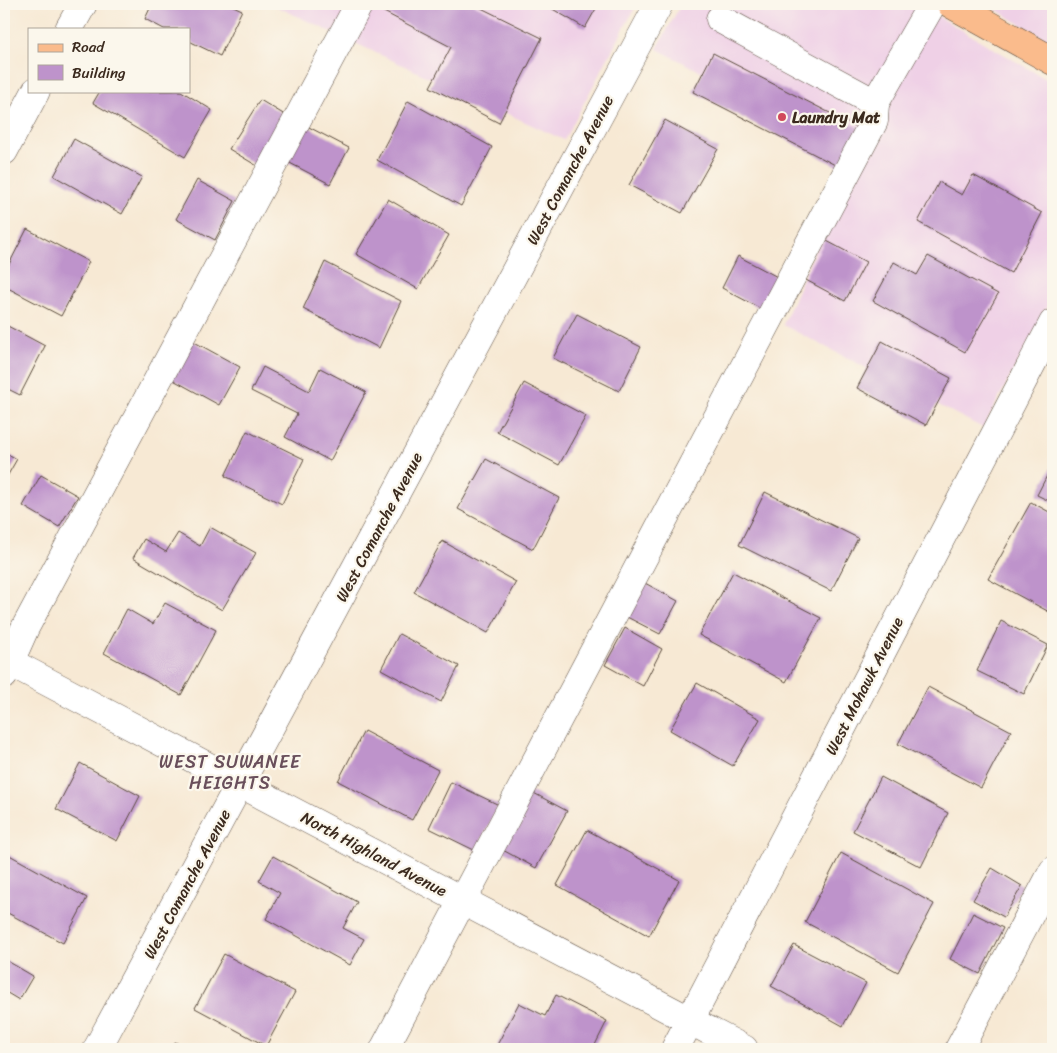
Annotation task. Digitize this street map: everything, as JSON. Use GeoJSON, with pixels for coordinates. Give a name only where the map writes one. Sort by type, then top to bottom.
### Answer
{"type":"FeatureCollection","features":[{"type":"Feature","properties":{"kind":"main road"},"geometry":{"type":"LineString","coordinates":[[952,4],[1053,61]]}},
{"type":"Feature","properties":{"kind":"street"},"geometry":{"type":"LineString","coordinates":[[70,28],[82,4]]}},
{"type":"Feature","properties":{"kind":"street"},"geometry":{"type":"LineString","coordinates":[[6,665],[359,4]]}},
{"type":"Feature","properties":{"kind":"street","name":"West Comanche Avenue"},"geometry":{"type":"LineString","coordinates":[[97,1049],[659,4]]}},
{"type":"Feature","properties":{"kind":"street"},"geometry":{"type":"LineString","coordinates":[[384,1049],[874,121],[875,103],[932,4]]}},
{"type":"Feature","properties":{"kind":"street"},"geometry":{"type":"LineString","coordinates":[[720,19],[875,103]]}},
{"type":"Feature","properties":{"kind":"street"},"geometry":{"type":"LineString","coordinates":[[4,150],[35,92]]}},
{"type":"Feature","properties":{"kind":"street","name":"West Mohawk Avenue"},"geometry":{"type":"LineString","coordinates":[[675,1049],[1053,323]]}},
{"type":"Feature","properties":{"kind":"street","name":"North Highland Avenue"},"geometry":{"type":"LineString","coordinates":[[6,665],[241,783],[744,1049]]}},
{"type":"Feature","properties":{"kind":"street"},"geometry":{"type":"LineString","coordinates":[[959,1049],[1053,871]]}},
{"type":"Feature","properties":{"kind":"shaded area"},"geometry":{"type":"Polygon","coordinates":[[[271,4],[637,4],[564,140],[271,4]]]}},
{"type":"Feature","properties":{"kind":"shaded area"},"geometry":{"type":"Polygon","coordinates":[[[681,4],[917,4],[1053,83],[1053,296],[983,428],[783,325],[857,152],[657,49],[681,4]]]}},
{"type":"Feature","properties":{"kind":"shaded area"},"geometry":{"type":"Polygon","coordinates":[[[986,4],[1053,4],[1053,43],[986,4]]]}},
{"type":"Feature","properties":{"kind":"building"},"geometry":{"type":"Polygon","coordinates":[[[152,4],[229,4],[242,10],[220,56],[190,41],[190,28],[162,28],[145,19],[152,4]]]}},
{"type":"Feature","properties":{"kind":"building"},"geometry":{"type":"Polygon","coordinates":[[[386,4],[473,4],[542,38],[499,123],[430,87],[451,47],[382,11],[386,4]]]}},
{"type":"Feature","properties":{"kind":"building"},"geometry":{"type":"Polygon","coordinates":[[[544,4],[597,4],[598,5],[585,28],[544,4]]]}},
{"type":"Feature","properties":{"kind":"building"},"geometry":{"type":"Polygon","coordinates":[[[713,53],[863,130],[843,169],[693,92],[713,53]]]}},
{"type":"Feature","properties":{"kind":"building"},"geometry":{"type":"Polygon","coordinates":[[[99,92],[183,92],[212,110],[185,157],[93,103],[99,92]]]}},
{"type":"Feature","properties":{"kind":"building"},"geometry":{"type":"Polygon","coordinates":[[[260,100],[290,118],[259,167],[229,149],[260,100]]]}},
{"type":"Feature","properties":{"kind":"building"},"geometry":{"type":"Polygon","coordinates":[[[408,101],[492,147],[461,206],[377,160],[408,101]]]}},
{"type":"Feature","properties":{"kind":"building"},"geometry":{"type":"Polygon","coordinates":[[[665,120],[718,149],[682,213],[629,185],[665,120]]]}},
{"type":"Feature","properties":{"kind":"building"},"geometry":{"type":"Polygon","coordinates":[[[303,124],[349,148],[330,184],[284,160],[303,124]]]}},
{"type":"Feature","properties":{"kind":"building"},"geometry":{"type":"Polygon","coordinates":[[[74,139],[142,177],[122,214],[54,176],[74,139]]]}},
{"type":"Feature","properties":{"kind":"building"},"geometry":{"type":"Polygon","coordinates":[[[973,175],[1042,213],[1011,273],[918,222],[939,182],[962,195],[973,175]]]}},
{"type":"Feature","properties":{"kind":"building"},"geometry":{"type":"Polygon","coordinates":[[[197,180],[235,201],[215,240],[176,219],[197,180]]]}},
{"type":"Feature","properties":{"kind":"building"},"geometry":{"type":"Polygon","coordinates":[[[388,199],[449,235],[418,289],[356,254],[388,199]]]}},
{"type":"Feature","properties":{"kind":"building"},"geometry":{"type":"Polygon","coordinates":[[[27,229],[89,262],[61,316],[4,286],[4,274],[27,229]]]}},
{"type":"Feature","properties":{"kind":"building"},"geometry":{"type":"Polygon","coordinates":[[[825,240],[866,262],[845,301],[804,279],[825,240]]]}},
{"type":"Feature","properties":{"kind":"building"},"geometry":{"type":"Polygon","coordinates":[[[738,256],[783,280],[767,312],[722,288],[738,256]]]}},
{"type":"Feature","properties":{"kind":"building"},"geometry":{"type":"Polygon","coordinates":[[[928,256],[998,294],[965,352],[873,301],[894,262],[917,275],[928,256]]]}},
{"type":"Feature","properties":{"kind":"building"},"geometry":{"type":"Polygon","coordinates":[[[325,262],[401,301],[379,348],[303,309],[325,262]]]}},
{"type":"Feature","properties":{"kind":"building"},"geometry":{"type":"Polygon","coordinates":[[[577,314],[641,347],[619,391],[553,358],[577,314]]]}},
{"type":"Feature","properties":{"kind":"building"},"geometry":{"type":"Polygon","coordinates":[[[4,324],[45,346],[20,395],[4,387],[4,324]]]}},
{"type":"Feature","properties":{"kind":"building"},"geometry":{"type":"Polygon","coordinates":[[[187,338],[240,367],[219,405],[166,376],[187,338]]]}},
{"type":"Feature","properties":{"kind":"building"},"geometry":{"type":"Polygon","coordinates":[[[882,341],[951,378],[926,425],[857,388],[882,341]]]}},
{"type":"Feature","properties":{"kind":"building"},"geometry":{"type":"Polygon","coordinates":[[[263,367],[309,391],[320,368],[366,392],[330,461],[285,437],[297,414],[251,391],[263,367]]]}},
{"type":"Feature","properties":{"kind":"building"},"geometry":{"type":"Polygon","coordinates":[[[524,383],[586,416],[559,465],[497,432],[524,383]]]}},
{"type":"Feature","properties":{"kind":"building"},"geometry":{"type":"Polygon","coordinates":[[[247,431],[304,459],[282,504],[225,476],[247,431]]]}},
{"type":"Feature","properties":{"kind":"building"},"geometry":{"type":"Polygon","coordinates":[[[4,452],[17,459],[5,480],[4,479],[4,452]]]}},
{"type":"Feature","properties":{"kind":"building"},"geometry":{"type":"Polygon","coordinates":[[[486,459],[559,498],[533,549],[458,509],[486,459]]]}},
{"type":"Feature","properties":{"kind":"building"},"geometry":{"type":"Polygon","coordinates":[[[1053,464],[1053,503],[1037,495],[1053,464]]]}},
{"type":"Feature","properties":{"kind":"building"},"geometry":{"type":"Polygon","coordinates":[[[41,475],[78,496],[59,527],[23,506],[41,475]]]}},
{"type":"Feature","properties":{"kind":"building"},"geometry":{"type":"Polygon","coordinates":[[[765,492],[858,538],[831,591],[739,545],[765,492]]]}},
{"type":"Feature","properties":{"kind":"building"},"geometry":{"type":"Polygon","coordinates":[[[1031,502],[1053,514],[1053,614],[988,579],[1031,502]]]}},
{"type":"Feature","properties":{"kind":"building"},"geometry":{"type":"Polygon","coordinates":[[[210,527],[256,553],[222,610],[133,558],[144,539],[166,552],[178,533],[200,546],[210,527]]]}},
{"type":"Feature","properties":{"kind":"building"},"geometry":{"type":"Polygon","coordinates":[[[442,541],[516,582],[488,633],[414,592],[442,541]]]}},
{"type":"Feature","properties":{"kind":"building"},"geometry":{"type":"Polygon","coordinates":[[[733,572],[821,618],[786,682],[699,635],[733,572]]]}},
{"type":"Feature","properties":{"kind":"building"},"geometry":{"type":"Polygon","coordinates":[[[643,582],[678,601],[660,634],[625,616],[643,582]]]}},
{"type":"Feature","properties":{"kind":"building"},"geometry":{"type":"Polygon","coordinates":[[[165,603],[216,630],[181,695],[104,653],[127,609],[153,624],[165,603]]]}},
{"type":"Feature","properties":{"kind":"building"},"geometry":{"type":"Polygon","coordinates":[[[1001,621],[1048,645],[1024,694],[977,671],[1001,621]]]}},
{"type":"Feature","properties":{"kind":"building"},"geometry":{"type":"Polygon","coordinates":[[[625,628],[662,649],[643,686],[605,665],[625,628]]]}},
{"type":"Feature","properties":{"kind":"building"},"geometry":{"type":"Polygon","coordinates":[[[399,634],[459,666],[441,702],[381,669],[399,634]]]}},
{"type":"Feature","properties":{"kind":"building"},"geometry":{"type":"Polygon","coordinates":[[[697,683],[760,719],[733,766],[670,730],[697,683]]]}},
{"type":"Feature","properties":{"kind":"building"},"geometry":{"type":"Polygon","coordinates":[[[928,687],[1011,731],[981,788],[898,744],[928,687]]]}},
{"type":"Feature","properties":{"kind":"building"},"geometry":{"type":"Polygon","coordinates":[[[364,731],[438,770],[412,820],[338,781],[364,731]]]}},
{"type":"Feature","properties":{"kind":"building"},"geometry":{"type":"Polygon","coordinates":[[[80,763],[140,796],[117,841],[56,809],[80,763]]]}},
{"type":"Feature","properties":{"kind":"building"},"geometry":{"type":"Polygon","coordinates":[[[881,777],[948,813],[921,867],[853,831],[881,777]]]}},
{"type":"Feature","properties":{"kind":"building"},"geometry":{"type":"Polygon","coordinates":[[[451,782],[499,805],[476,851],[429,828],[451,782]]]}},
{"type":"Feature","properties":{"kind":"building"},"geometry":{"type":"Polygon","coordinates":[[[530,791],[567,811],[536,868],[499,848],[530,791]]]}},
{"type":"Feature","properties":{"kind":"building"},"geometry":{"type":"Polygon","coordinates":[[[587,830],[679,880],[649,936],[557,885],[587,830]]]}},
{"type":"Feature","properties":{"kind":"building"},"geometry":{"type":"Polygon","coordinates":[[[4,852],[87,898],[63,943],[4,911],[4,852]]]}},
{"type":"Feature","properties":{"kind":"building"},"geometry":{"type":"Polygon","coordinates":[[[841,853],[934,904],[898,972],[805,922],[841,853]]]}},
{"type":"Feature","properties":{"kind":"building"},"geometry":{"type":"Polygon","coordinates":[[[273,856],[357,902],[343,928],[364,939],[350,965],[266,919],[280,893],[259,881],[273,856]]]}},
{"type":"Feature","properties":{"kind":"building"},"geometry":{"type":"Polygon","coordinates":[[[992,868],[1022,886],[1004,917],[973,900],[992,868]]]}},
{"type":"Feature","properties":{"kind":"building"},"geometry":{"type":"Polygon","coordinates":[[[973,913],[1003,928],[980,974],[950,959],[973,913]]]}},
{"type":"Feature","properties":{"kind":"building"},"geometry":{"type":"Polygon","coordinates":[[[794,945],[866,983],[843,1026],[771,986],[794,945]]]}},
{"type":"Feature","properties":{"kind":"building"},"geometry":{"type":"Polygon","coordinates":[[[224,954],[295,992],[266,1046],[195,1008],[224,954]]]}},
{"type":"Feature","properties":{"kind":"building"},"geometry":{"type":"Polygon","coordinates":[[[4,959],[33,976],[19,1000],[4,991],[4,959]]]}},
{"type":"Feature","properties":{"kind":"building"},"geometry":{"type":"Polygon","coordinates":[[[556,995],[607,1021],[593,1049],[506,1049],[497,1045],[519,1003],[545,1016],[556,995]]]}},
{"type":"Feature","properties":{"kind":"building"},"geometry":{"type":"Polygon","coordinates":[[[175,1042],[189,1049],[171,1049],[175,1042]]]}},
{"type":"Feature","properties":{"kind":"place","name":"Laundry Mat"},"geometry":{"type":"Point","coordinates":[782,117]}},
{"type":"Feature","properties":{"kind":"district","name":"WEST SUWANEE HEIGHTS"},"geometry":{"type":"Point","coordinates":[230,772]}}]}
